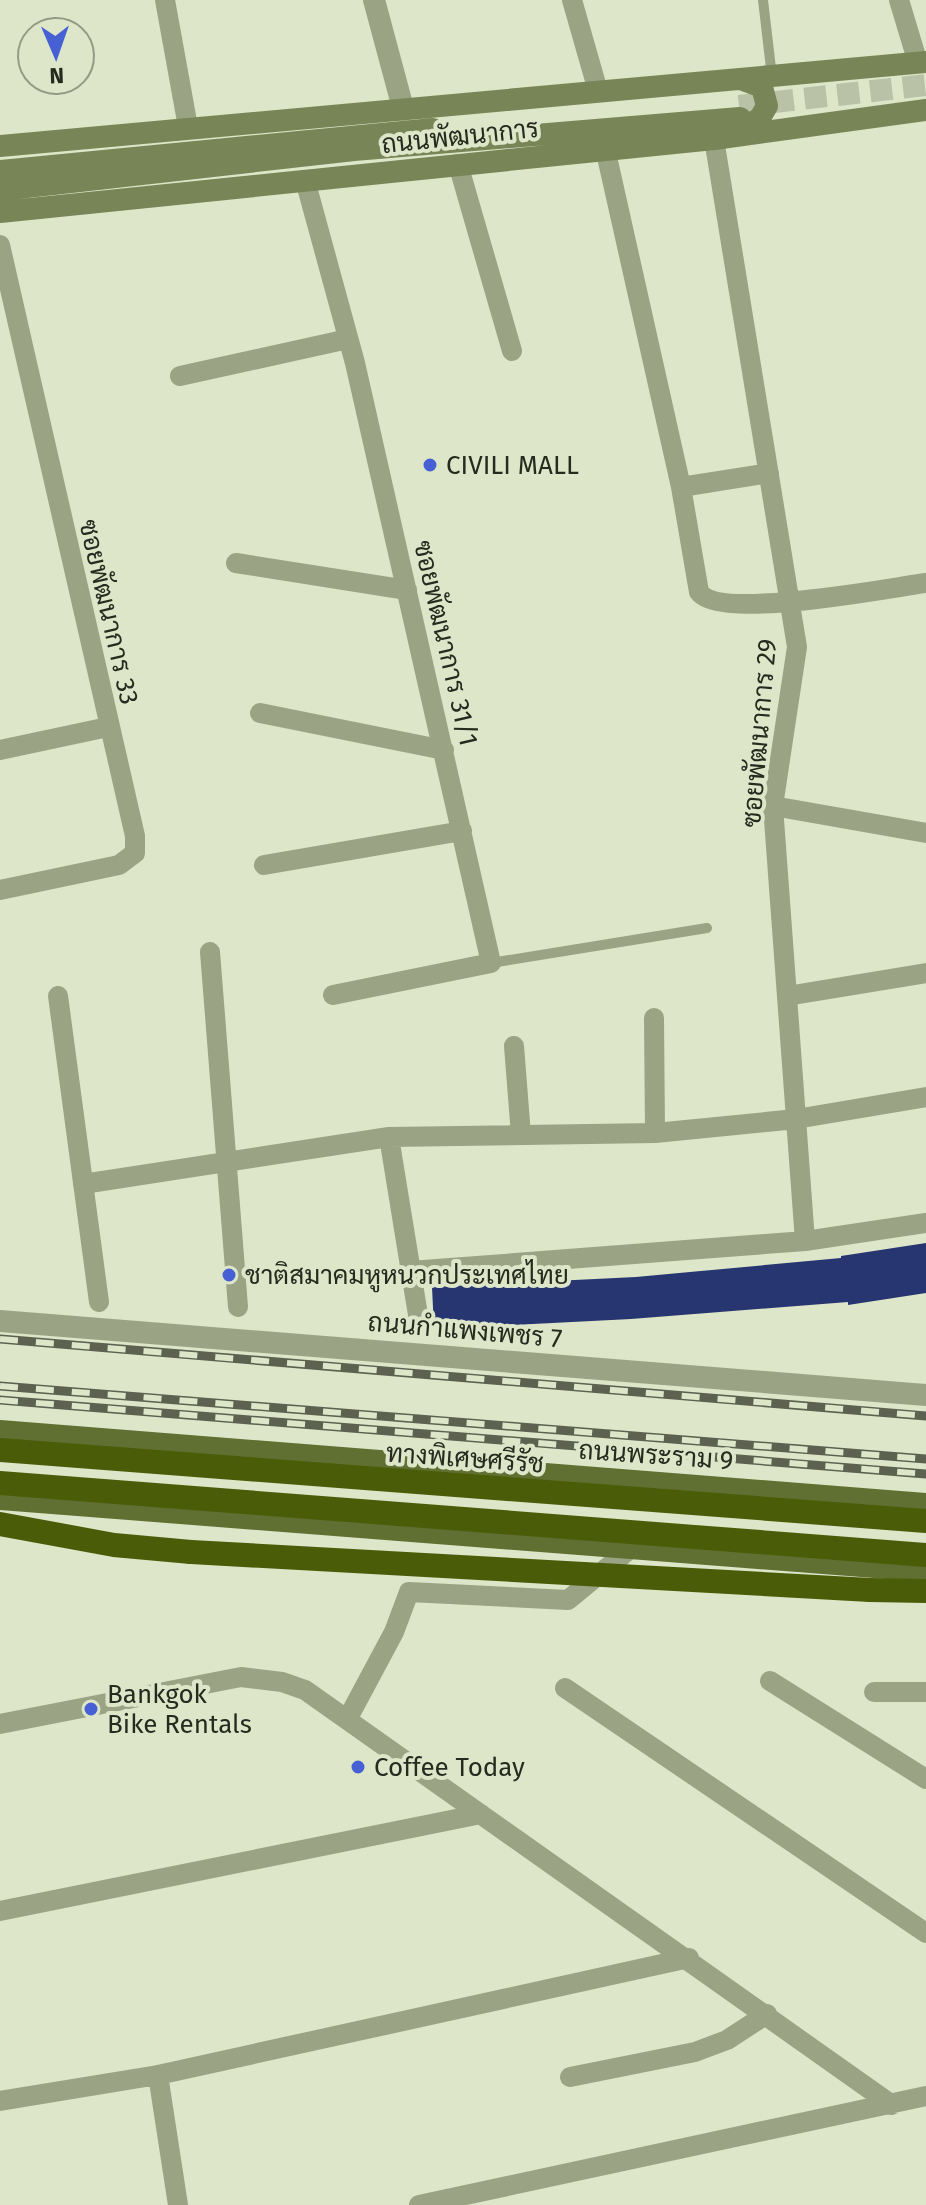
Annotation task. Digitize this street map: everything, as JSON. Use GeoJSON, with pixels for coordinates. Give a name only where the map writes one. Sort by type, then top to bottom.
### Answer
{"type":"FeatureCollection","features":[{"type":"Feature","properties":{"kind":"highway","name":"ทางพิเศษศรีรัช"},"geometry":{"type":"LineString","coordinates":[[0,1450],[926,1521]]}},
{"type":"Feature","properties":{"kind":"highway"},"geometry":{"type":"LineString","coordinates":[[0,1483],[926,1555]]}},
{"type":"Feature","properties":{"kind":"highway"},"geometry":{"type":"LineString","coordinates":[[0,1524],[114,1545],[191,1552],[505,1572],[926,1591]]}},
{"type":"Feature","properties":{"kind":"main road","name":"ถนนพัฒนาการ"},"geometry":{"type":"LineString","coordinates":[[1,143],[922,63]]}},
{"type":"Feature","properties":{"kind":"main road"},"geometry":{"type":"LineString","coordinates":[[732,124],[760,118],[767,106],[762,87],[743,80]]}},
{"type":"Feature","properties":{"kind":"main road","name":"ถนนพัฒนาการ"},"geometry":{"type":"LineString","coordinates":[[0,190],[354,150],[926,110]]}},
{"type":"Feature","properties":{"kind":"main road","name":"ถนนพัฒนาการ"},"geometry":{"type":"LineString","coordinates":[[0,212],[605,148],[732,124]]}},
{"type":"Feature","properties":{"kind":"main road","name":"ถนนพัฒนาการ"},"geometry":{"type":"LineString","coordinates":[[0,171],[353,134],[732,124]]}},
{"type":"Feature","properties":{"kind":"main road","name":"ถนนพระราม 9"},"geometry":{"type":"LineString","coordinates":[[0,1431],[926,1504]]}},
{"type":"Feature","properties":{"kind":"main road"},"geometry":{"type":"LineString","coordinates":[[0,1499],[926,1571]]}},
{"type":"Feature","properties":{"kind":"street"},"geometry":{"type":"LineString","coordinates":[[165,0],[188,127]]}},
{"type":"Feature","properties":{"kind":"street"},"geometry":{"type":"LineString","coordinates":[[374,0],[403,108]]}},
{"type":"Feature","properties":{"kind":"street"},"geometry":{"type":"LineString","coordinates":[[572,0],[598,91]]}},
{"type":"Feature","properties":{"kind":"street"},"geometry":{"type":"LineString","coordinates":[[899,0],[922,63]]}},
{"type":"Feature","properties":{"kind":"street","name":"ซอยพัฒนาการ 29"},"geometry":{"type":"LineString","coordinates":[[732,124],[769,473],[797,647],[773,806],[805,1241]]}},
{"type":"Feature","properties":{"kind":"street"},"geometry":{"type":"LineString","coordinates":[[605,148],[681,487],[699,592],[705,601],[724,606],[790,602],[926,583]]}},
{"type":"Feature","properties":{"kind":"street"},"geometry":{"type":"LineString","coordinates":[[458,164],[512,351]]}},
{"type":"Feature","properties":{"kind":"street","name":"ซอยพัฒนาการ 31/1"},"geometry":{"type":"LineString","coordinates":[[305,180],[348,339],[491,963]]}},
{"type":"Feature","properties":{"kind":"street","name":"ซอยพัฒนาการ 33"},"geometry":{"type":"LineString","coordinates":[[0,245],[135,836],[135,853],[119,865],[0,890]]}},
{"type":"Feature","properties":{"kind":"street"},"geometry":{"type":"LineString","coordinates":[[180,376],[348,339]]}},
{"type":"Feature","properties":{"kind":"street"},"geometry":{"type":"LineString","coordinates":[[681,487],[769,473]]}},
{"type":"Feature","properties":{"kind":"street"},"geometry":{"type":"LineString","coordinates":[[236,563],[407,590]]}},
{"type":"Feature","properties":{"kind":"street"},"geometry":{"type":"LineString","coordinates":[[260,713],[444,750]]}},
{"type":"Feature","properties":{"kind":"street"},"geometry":{"type":"LineString","coordinates":[[0,750],[108,727]]}},
{"type":"Feature","properties":{"kind":"street"},"geometry":{"type":"LineString","coordinates":[[773,806],[926,833]]}},
{"type":"Feature","properties":{"kind":"street"},"geometry":{"type":"LineString","coordinates":[[264,865],[462,831]]}},
{"type":"Feature","properties":{"kind":"street"},"geometry":{"type":"LineString","coordinates":[[210,952],[238,1307]]}},
{"type":"Feature","properties":{"kind":"street"},"geometry":{"type":"LineString","coordinates":[[333,995],[491,963]]}},
{"type":"Feature","properties":{"kind":"street"},"geometry":{"type":"LineString","coordinates":[[787,996],[926,973]]}},
{"type":"Feature","properties":{"kind":"street"},"geometry":{"type":"LineString","coordinates":[[58,996],[99,1302]]}},
{"type":"Feature","properties":{"kind":"street"},"geometry":{"type":"LineString","coordinates":[[654,1018],[655,1133]]}},
{"type":"Feature","properties":{"kind":"street"},"geometry":{"type":"LineString","coordinates":[[514,1046],[521,1135]]}},
{"type":"Feature","properties":{"kind":"street"},"geometry":{"type":"LineString","coordinates":[[83,1184],[389,1137],[655,1133],[796,1119],[926,1097]]}},
{"type":"Feature","properties":{"kind":"street"},"geometry":{"type":"LineString","coordinates":[[389,1137],[419,1321]]}},
{"type":"Feature","properties":{"kind":"street"},"geometry":{"type":"LineString","coordinates":[[410,1271],[805,1241],[926,1223]]}},
{"type":"Feature","properties":{"kind":"street","name":"ถนนกำแพงเพชร 7"},"geometry":{"type":"LineString","coordinates":[[0,1321],[926,1395]]}},
{"type":"Feature","properties":{"kind":"street"},"geometry":{"type":"LineString","coordinates":[[348,1718],[394,1632],[409,1592],[568,1600],[631,1548]]}},
{"type":"Feature","properties":{"kind":"street"},"geometry":{"type":"LineString","coordinates":[[0,1724],[241,1677],[305,1690],[689,1958],[892,2105]]}},
{"type":"Feature","properties":{"kind":"street"},"geometry":{"type":"LineString","coordinates":[[770,1681],[926,1779]]}},
{"type":"Feature","properties":{"kind":"street"},"geometry":{"type":"LineString","coordinates":[[565,1688],[926,1933]]}},
{"type":"Feature","properties":{"kind":"street"},"geometry":{"type":"LineString","coordinates":[[874,1692],[926,1692]]}},
{"type":"Feature","properties":{"kind":"street"},"geometry":{"type":"LineString","coordinates":[[0,1911],[481,1814]]}},
{"type":"Feature","properties":{"kind":"street"},"geometry":{"type":"LineString","coordinates":[[0,2101],[158,2075],[689,1958]]}},
{"type":"Feature","properties":{"kind":"street"},"geometry":{"type":"LineString","coordinates":[[570,2077],[695,2052],[727,2040],[767,2014]]}},
{"type":"Feature","properties":{"kind":"street"},"geometry":{"type":"LineString","coordinates":[[158,2075],[178,2205]]}},
{"type":"Feature","properties":{"kind":"street"},"geometry":{"type":"LineString","coordinates":[[419,2205],[491,2198],[926,2096]]}},
{"type":"Feature","properties":{"kind":"lane"},"geometry":{"type":"LineString","coordinates":[[763,0],[762,18],[772,77]]}},
{"type":"Feature","properties":{"kind":"lane"},"geometry":{"type":"LineString","coordinates":[[491,963],[707,928]]}},
{"type":"Feature","properties":{"kind":"building"},"geometry":{"type":"Polygon","coordinates":[[[926,1243],[926,1293],[848,1305],[848,1302],[631,1319],[434,1329],[432,1287],[636,1277],[841,1258],[926,1243]]]}},
{"type":"Feature","properties":{"kind":"tunnel"},"geometry":{"type":"LineString","coordinates":[[739,106],[926,85]]}},
{"type":"Feature","properties":{"kind":"railway"},"geometry":{"type":"LineString","coordinates":[[0,1339],[926,1416]]}},
{"type":"Feature","properties":{"kind":"railway"},"geometry":{"type":"LineString","coordinates":[[0,1386],[926,1459]]}},
{"type":"Feature","properties":{"kind":"railway"},"geometry":{"type":"LineString","coordinates":[[0,1400],[926,1474]]}},
{"type":"Feature","properties":{"kind":"place","name":"CIVILI MALL"},"geometry":{"type":"Point","coordinates":[430,465]}},
{"type":"Feature","properties":{"kind":"place","name":"ชาติสมาคมหูหนวกประเทศไทย"},"geometry":{"type":"Point","coordinates":[229,1275]}},
{"type":"Feature","properties":{"kind":"place","name":"Bankgok Bike Rentals"},"geometry":{"type":"Point","coordinates":[91,1709]}},
{"type":"Feature","properties":{"kind":"place","name":"Coffee Today"},"geometry":{"type":"Point","coordinates":[358,1767]}}]}
